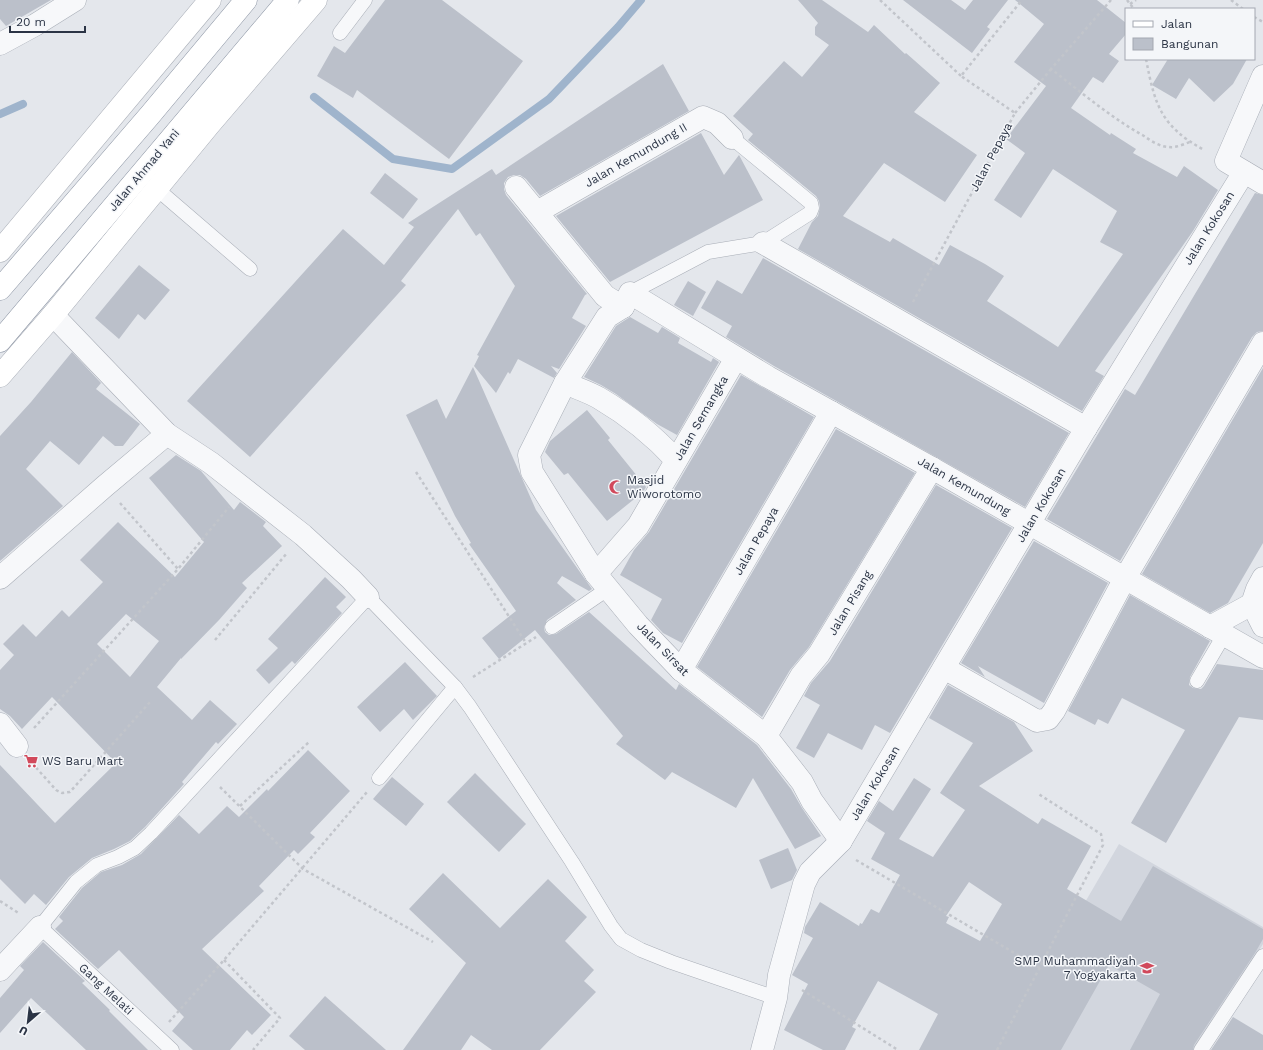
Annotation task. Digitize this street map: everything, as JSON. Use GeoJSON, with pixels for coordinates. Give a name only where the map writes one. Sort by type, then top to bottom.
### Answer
{"type":"FeatureCollection","features":[{"type":"Feature","properties":{"kind":"main road"},"geometry":{"type":"LineString","coordinates":[[0,251],[210,0]]}},
{"type":"Feature","properties":{"kind":"main road"},"geometry":{"type":"LineString","coordinates":[[0,289],[150,115],[246,0]]}},
{"type":"Feature","properties":{"kind":"main road","name":"Jalan Ahmad Yani"},"geometry":{"type":"LineString","coordinates":[[0,341],[288,0]]}},
{"type":"Feature","properties":{"kind":"main road"},"geometry":{"type":"LineString","coordinates":[[0,376],[53,316],[157,189],[316,0]]}},
{"type":"Feature","properties":{"kind":"street"},"geometry":{"type":"LineString","coordinates":[[0,44],[35,25],[75,0]]}},
{"type":"Feature","properties":{"kind":"street","name":"Jalan Kokosan"},"geometry":{"type":"LineString","coordinates":[[762,1050],[776,998],[779,975],[804,884],[810,872],[837,844],[944,668],[1086,428],[1235,166],[1263,76]]}},
{"type":"Feature","properties":{"kind":"street","name":"Jalan Kemundung II"},"geometry":{"type":"LineString","coordinates":[[537,212],[703,117],[717,123],[732,138]]}},
{"type":"Feature","properties":{"kind":"street"},"geometry":{"type":"LineString","coordinates":[[1235,166],[1263,183]]}},
{"type":"Feature","properties":{"kind":"street","name":"Jalan Kemundung"},"geometry":{"type":"LineString","coordinates":[[516,187],[605,296],[626,300],[736,358],[1263,657]]}},
{"type":"Feature","properties":{"kind":"street"},"geometry":{"type":"LineString","coordinates":[[763,243],[1086,428]]}},
{"type":"Feature","properties":{"kind":"street","name":"Jalan Sirsat"},"geometry":{"type":"LineString","coordinates":[[626,300],[607,317],[565,383],[529,455],[532,472],[602,581],[638,625],[681,670],[766,736],[802,782],[837,844]]}},
{"type":"Feature","properties":{"kind":"street"},"geometry":{"type":"LineString","coordinates":[[53,316],[167,434],[211,463],[303,535],[368,597]]}},
{"type":"Feature","properties":{"kind":"street"},"geometry":{"type":"LineString","coordinates":[[944,668],[1037,722],[1048,719],[1054,711],[1125,578],[1263,343]]}},
{"type":"Feature","properties":{"kind":"street","name":"Jalan Semangka"},"geometry":{"type":"LineString","coordinates":[[602,581],[638,526],[736,358]]}},
{"type":"Feature","properties":{"kind":"street"},"geometry":{"type":"LineString","coordinates":[[565,383],[598,398],[640,426],[659,442],[676,460]]}},
{"type":"Feature","properties":{"kind":"street","name":"Jalan Pepaya"},"geometry":{"type":"LineString","coordinates":[[681,670],[831,412]]}},
{"type":"Feature","properties":{"kind":"street"},"geometry":{"type":"LineString","coordinates":[[0,578],[167,434]]}},
{"type":"Feature","properties":{"kind":"street","name":"Jalan Pisang"},"geometry":{"type":"LineString","coordinates":[[766,736],[802,676],[819,654],[932,468]]}},
{"type":"Feature","properties":{"kind":"street"},"geometry":{"type":"LineString","coordinates":[[1217,631],[1252,604],[1257,589],[1263,578]]}},
{"type":"Feature","properties":{"kind":"street"},"geometry":{"type":"LineString","coordinates":[[1252,604],[1263,626]]}},
{"type":"Feature","properties":{"kind":"street"},"geometry":{"type":"LineString","coordinates":[[0,724],[17,746]]}},
{"type":"Feature","properties":{"kind":"street"},"geometry":{"type":"LineString","coordinates":[[0,970],[40,927]]}},
{"type":"Feature","properties":{"kind":"lane"},"geometry":{"type":"LineString","coordinates":[[340,33],[366,0]]}},
{"type":"Feature","properties":{"kind":"lane"},"geometry":{"type":"LineString","coordinates":[[626,300],[708,252],[763,243],[809,215],[812,208],[810,202],[732,138]]}},
{"type":"Feature","properties":{"kind":"lane"},"geometry":{"type":"LineString","coordinates":[[157,189],[250,268]]}},
{"type":"Feature","properties":{"kind":"lane"},"geometry":{"type":"LineString","coordinates":[[552,627],[602,581]]}},
{"type":"Feature","properties":{"kind":"lane"},"geometry":{"type":"LineString","coordinates":[[40,927],[76,882],[97,864],[118,857],[135,848],[151,833],[368,597],[455,688],[470,707],[572,862],[611,926],[621,939],[641,950],[671,962],[776,998]]}},
{"type":"Feature","properties":{"kind":"lane"},"geometry":{"type":"LineString","coordinates":[[1197,681],[1217,631]]}},
{"type":"Feature","properties":{"kind":"lane"},"geometry":{"type":"LineString","coordinates":[[379,778],[455,688]]}},
{"type":"Feature","properties":{"kind":"lane","name":"Gang Melati"},"geometry":{"type":"LineString","coordinates":[[40,927],[172,1050]]}},
{"type":"Feature","properties":{"kind":"lane"},"geometry":{"type":"LineString","coordinates":[[1201,1050],[1263,956]]}},
{"type":"Feature","properties":{"kind":"path","name":"Jalan Pepaya"},"geometry":{"type":"LineString","coordinates":[[880,0],[961,76],[1014,113],[902,323]]}},
{"type":"Feature","properties":{"kind":"path"},"geometry":{"type":"LineString","coordinates":[[961,76],[1022,0]]}},
{"type":"Feature","properties":{"kind":"path"},"geometry":{"type":"LineString","coordinates":[[1014,113],[1111,0]]}},
{"type":"Feature","properties":{"kind":"path"},"geometry":{"type":"LineString","coordinates":[[1127,0],[1133,8]]}},
{"type":"Feature","properties":{"kind":"path"},"geometry":{"type":"LineString","coordinates":[[1130,4],[1136,0]]}},
{"type":"Feature","properties":{"kind":"path"},"geometry":{"type":"LineString","coordinates":[[1231,0],[1242,8]]}},
{"type":"Feature","properties":{"kind":"path"},"geometry":{"type":"LineString","coordinates":[[1146,60],[1152,88],[1158,105],[1174,130],[1190,142],[1235,166]]}},
{"type":"Feature","properties":{"kind":"path"},"geometry":{"type":"LineString","coordinates":[[1051,69],[1124,125],[1152,141],[1170,148],[1190,142]]}},
{"type":"Feature","properties":{"kind":"path"},"geometry":{"type":"LineString","coordinates":[[416,472],[526,643]]}},
{"type":"Feature","properties":{"kind":"path"},"geometry":{"type":"LineString","coordinates":[[105,486],[178,569]]}},
{"type":"Feature","properties":{"kind":"path"},"geometry":{"type":"LineString","coordinates":[[150,702],[70,792],[62,793],[56,790],[17,746],[178,569],[244,490]]}},
{"type":"Feature","properties":{"kind":"path"},"geometry":{"type":"LineString","coordinates":[[215,640],[303,535]]}},
{"type":"Feature","properties":{"kind":"path"},"geometry":{"type":"LineString","coordinates":[[455,688],[552,627]]}},
{"type":"Feature","properties":{"kind":"path"},"geometry":{"type":"LineString","coordinates":[[240,806],[309,742]]}},
{"type":"Feature","properties":{"kind":"path"},"geometry":{"type":"LineString","coordinates":[[206,774],[303,869],[433,942]]}},
{"type":"Feature","properties":{"kind":"path"},"geometry":{"type":"LineString","coordinates":[[156,1036],[303,869],[379,778]]}},
{"type":"Feature","properties":{"kind":"path"},"geometry":{"type":"LineString","coordinates":[[998,1050],[1103,845],[1101,834],[1037,794]]}},
{"type":"Feature","properties":{"kind":"path"},"geometry":{"type":"LineString","coordinates":[[837,844],[1040,968]]}},
{"type":"Feature","properties":{"kind":"path"},"geometry":{"type":"LineString","coordinates":[[224,960],[280,1018],[253,1050]]}},
{"type":"Feature","properties":{"kind":"path"},"geometry":{"type":"LineString","coordinates":[[779,975],[898,1050]]}},
{"type":"Feature","properties":{"kind":"shaded area","name":"SMP Muhammadiyah 7 Yogyakarta"},"geometry":{"type":"Polygon","coordinates":[[[1119,844],[1263,927],[1263,944],[1197,1050],[1001,1050],[1032,993],[1119,844]]]}},
{"type":"Feature","properties":{"kind":"building"},"geometry":{"type":"Polygon","coordinates":[[[0,0],[51,0],[6,26],[0,19],[0,0]]]}},
{"type":"Feature","properties":{"kind":"building"},"geometry":{"type":"Polygon","coordinates":[[[385,0],[442,0],[523,61],[449,159],[357,90],[353,98],[317,76],[334,46],[345,53],[385,0]]]}},
{"type":"Feature","properties":{"kind":"building"},"geometry":{"type":"Polygon","coordinates":[[[798,0],[822,0],[868,32],[874,25],[905,54],[906,53],[940,83],[914,112],[977,155],[945,202],[884,163],[843,216],[890,242],[893,238],[939,265],[950,245],[985,264],[1004,276],[987,301],[1058,347],[1123,254],[1100,242],[1117,211],[1053,169],[1021,218],[994,200],[1025,153],[1006,139],[1046,86],[1014,62],[1044,24],[1015,0],[1097,0],[1125,22],[1125,35],[1109,54],[1119,61],[1103,83],[1093,77],[1071,108],[1110,135],[1111,133],[1136,149],[1133,153],[1177,177],[1184,166],[1218,190],[1193,231],[1095,371],[1104,376],[1082,411],[798,249],[812,222],[818,216],[820,207],[819,201],[816,196],[748,140],[753,134],[733,116],[784,61],[802,77],[829,45],[815,35],[815,27],[818,23],[798,0]]]}},
{"type":"Feature","properties":{"kind":"building"},"geometry":{"type":"Polygon","coordinates":[[[903,0],[951,0],[965,10],[973,0],[1008,0],[987,27],[990,29],[972,53],[903,0]]]}},
{"type":"Feature","properties":{"kind":"building"},"geometry":{"type":"Polygon","coordinates":[[[1167,60],[1246,60],[1233,84],[1214,102],[1189,78],[1176,99],[1152,85],[1167,60]]]}},
{"type":"Feature","properties":{"kind":"building"},"geometry":{"type":"Polygon","coordinates":[[[663,64],[689,111],[540,196],[526,179],[520,175],[508,177],[504,183],[506,195],[587,294],[572,318],[586,326],[559,369],[551,366],[557,373],[554,378],[518,359],[510,374],[508,372],[496,393],[474,366],[479,356],[477,355],[515,286],[480,233],[476,236],[458,209],[401,281],[406,285],[250,457],[187,401],[343,229],[384,265],[414,227],[408,223],[492,169],[496,175],[663,64]]]}},
{"type":"Feature","properties":{"kind":"building"},"geometry":{"type":"Polygon","coordinates":[[[701,133],[724,175],[739,155],[763,200],[610,282],[556,216],[701,133]]]}},
{"type":"Feature","properties":{"kind":"building"},"geometry":{"type":"Polygon","coordinates":[[[385,173],[418,199],[403,219],[370,193],[385,173]]]}},
{"type":"Feature","properties":{"kind":"building"},"geometry":{"type":"Polygon","coordinates":[[[1255,193],[1263,195],[1263,331],[1257,332],[1252,337],[1120,561],[1047,519],[1125,389],[1135,395],[1255,193]]]}},
{"type":"Feature","properties":{"kind":"building"},"geometry":{"type":"Polygon","coordinates":[[[763,258],[1069,433],[1025,507],[774,366],[726,337],[732,326],[701,308],[717,280],[742,294],[763,258]]]}},
{"type":"Feature","properties":{"kind":"building"},"geometry":{"type":"Polygon","coordinates":[[[139,265],[170,290],[145,320],[138,314],[119,339],[95,318],[139,265]]]}},
{"type":"Feature","properties":{"kind":"building"},"geometry":{"type":"Polygon","coordinates":[[[688,281],[706,292],[693,316],[674,305],[688,281]]]}},
{"type":"Feature","properties":{"kind":"building"},"geometry":{"type":"Polygon","coordinates":[[[630,317],[658,333],[662,327],[680,338],[678,343],[711,362],[713,358],[719,362],[677,435],[657,424],[616,394],[584,377],[616,326],[630,317]]]}},
{"type":"Feature","properties":{"kind":"building"},"geometry":{"type":"Polygon","coordinates":[[[72,352],[101,383],[96,389],[140,424],[123,446],[115,446],[103,436],[79,465],[50,441],[26,469],[63,506],[0,561],[0,436],[31,402],[72,352]]]}},
{"type":"Feature","properties":{"kind":"building"},"geometry":{"type":"Polygon","coordinates":[[[473,367],[536,510],[592,589],[589,591],[562,576],[557,583],[576,600],[547,620],[544,627],[545,632],[549,635],[556,634],[589,612],[676,690],[679,684],[757,745],[791,789],[821,836],[795,849],[753,778],[736,808],[672,772],[665,780],[616,744],[623,736],[535,630],[499,659],[482,638],[516,611],[469,544],[471,543],[455,516],[406,415],[437,399],[446,419],[473,367]]]}},
{"type":"Feature","properties":{"kind":"building"},"geometry":{"type":"Polygon","coordinates":[[[1263,368],[1263,543],[1228,603],[1210,613],[1142,574],[1263,368]]]}},
{"type":"Feature","properties":{"kind":"building"},"geometry":{"type":"Polygon","coordinates":[[[741,375],[814,417],[682,643],[663,633],[651,620],[662,599],[620,575],[634,550],[649,532],[741,375]]]}},
{"type":"Feature","properties":{"kind":"building"},"geometry":{"type":"Polygon","coordinates":[[[587,410],[610,438],[608,440],[646,487],[643,492],[607,521],[568,473],[564,475],[545,452],[550,441],[587,410]]]}},
{"type":"Feature","properties":{"kind":"building"},"geometry":{"type":"Polygon","coordinates":[[[836,429],[915,473],[809,647],[790,670],[762,717],[697,667],[836,429]]]}},
{"type":"Feature","properties":{"kind":"building"},"geometry":{"type":"Polygon","coordinates":[[[176,455],[201,471],[234,510],[240,502],[266,522],[263,526],[282,546],[242,583],[247,588],[219,620],[181,658],[157,687],[192,720],[210,700],[237,724],[218,744],[216,742],[182,782],[184,784],[145,827],[130,841],[92,858],[69,877],[46,905],[34,894],[25,904],[0,879],[0,765],[55,823],[116,763],[52,697],[22,729],[10,716],[0,709],[0,670],[14,655],[3,644],[23,624],[36,637],[62,610],[69,617],[103,582],[80,560],[118,522],[175,577],[204,542],[149,478],[176,455]],[[126,614],[97,644],[130,677],[159,641],[126,614]]]}},
{"type":"Feature","properties":{"kind":"building"},"geometry":{"type":"Polygon","coordinates":[[[936,485],[1012,528],[890,733],[875,725],[862,750],[828,733],[814,758],[796,748],[820,705],[804,696],[811,683],[830,661],[936,485]]]}},
{"type":"Feature","properties":{"kind":"building"},"geometry":{"type":"Polygon","coordinates":[[[1034,541],[1108,583],[1044,703],[978,666],[985,677],[961,663],[1034,541]]]}},
{"type":"Feature","properties":{"kind":"building"},"geometry":{"type":"Polygon","coordinates":[[[325,577],[346,597],[336,607],[342,613],[295,664],[292,661],[269,684],[256,670],[278,648],[268,639],[325,577]]]}},
{"type":"Feature","properties":{"kind":"building"},"geometry":{"type":"Polygon","coordinates":[[[1130,595],[1210,641],[1190,677],[1189,685],[1193,688],[1201,689],[1204,686],[1217,664],[1263,670],[1263,720],[1239,717],[1166,843],[1131,823],[1185,730],[1122,698],[1108,724],[1098,719],[1095,725],[1068,711],[1130,595]]]}},
{"type":"Feature","properties":{"kind":"building"},"geometry":{"type":"Polygon","coordinates":[[[405,662],[437,696],[413,720],[404,709],[380,732],[357,707],[405,662]]]}},
{"type":"Feature","properties":{"kind":"building"},"geometry":{"type":"Polygon","coordinates":[[[948,685],[1014,722],[1033,751],[979,786],[1038,824],[1042,818],[1091,846],[1067,889],[1121,921],[1153,866],[1263,929],[1263,939],[1255,953],[1194,1045],[1193,1050],[1130,1050],[1160,994],[1109,965],[1061,1050],[919,1050],[938,1014],[878,981],[852,1027],[856,1029],[845,1050],[823,1050],[784,1030],[808,984],[792,975],[813,938],[804,933],[805,927],[820,902],[859,926],[860,923],[862,924],[871,909],[879,913],[900,875],[871,859],[885,833],[867,821],[879,801],[893,811],[914,778],[931,789],[899,839],[933,857],[965,810],[940,793],[973,743],[929,718],[948,685]],[[969,882],[946,916],[949,917],[946,923],[980,941],[1002,904],[969,882]]]}},
{"type":"Feature","properties":{"kind":"building"},"geometry":{"type":"Polygon","coordinates":[[[308,750],[350,791],[310,833],[315,837],[298,854],[294,850],[259,886],[264,891],[202,949],[271,1015],[252,1035],[247,1030],[230,1050],[193,1050],[172,1031],[184,1017],[119,950],[98,969],[55,929],[63,921],[59,917],[82,888],[101,872],[122,865],[141,854],[179,815],[199,834],[227,806],[239,817],[267,789],[268,791],[308,750]]]}},
{"type":"Feature","properties":{"kind":"building"},"geometry":{"type":"Polygon","coordinates":[[[475,773],[526,824],[499,852],[447,802],[475,773]]]}},
{"type":"Feature","properties":{"kind":"building"},"geometry":{"type":"Polygon","coordinates":[[[392,777],[424,804],[406,826],[373,799],[392,777]]]}},
{"type":"Feature","properties":{"kind":"building"},"geometry":{"type":"Polygon","coordinates":[[[788,848],[797,870],[792,880],[771,889],[759,860],[788,848]]]}},
{"type":"Feature","properties":{"kind":"building"},"geometry":{"type":"Polygon","coordinates":[[[443,873],[500,928],[548,879],[587,917],[565,941],[594,970],[584,981],[596,992],[540,1050],[492,1050],[471,1035],[461,1050],[403,1050],[466,963],[409,909],[443,873]]]}},
{"type":"Feature","properties":{"kind":"building"},"geometry":{"type":"Polygon","coordinates":[[[43,942],[85,981],[82,983],[148,1050],[86,1050],[31,998],[0,1033],[0,998],[24,970],[20,966],[43,942]]]}},
{"type":"Feature","properties":{"kind":"building"},"geometry":{"type":"Polygon","coordinates":[[[325,996],[386,1050],[305,1050],[289,1036],[325,996]]]}},
{"type":"Feature","properties":{"kind":"building"},"geometry":{"type":"Polygon","coordinates":[[[1233,1017],[1263,1035],[1263,1050],[1211,1050],[1233,1017]]]}},
{"type":"Feature","properties":{"kind":"waterway"},"geometry":{"type":"LineString","coordinates":[[314,97],[393,159],[452,169],[549,99],[618,27],[641,0]]}},
{"type":"Feature","properties":{"kind":"waterway"},"geometry":{"type":"LineString","coordinates":[[0,114],[23,104]]}},
{"type":"Feature","properties":{"kind":"place","name":"Masjid Wiworotomo"},"geometry":{"type":"Point","coordinates":[616,487]}},
{"type":"Feature","properties":{"kind":"place","name":"WS Baru Mart"},"geometry":{"type":"Point","coordinates":[31,761]}},
{"type":"Feature","properties":{"kind":"place","name":"SMP Muhammadiyah 7 Yogyakarta"},"geometry":{"type":"Point","coordinates":[1147,968]}}]}
